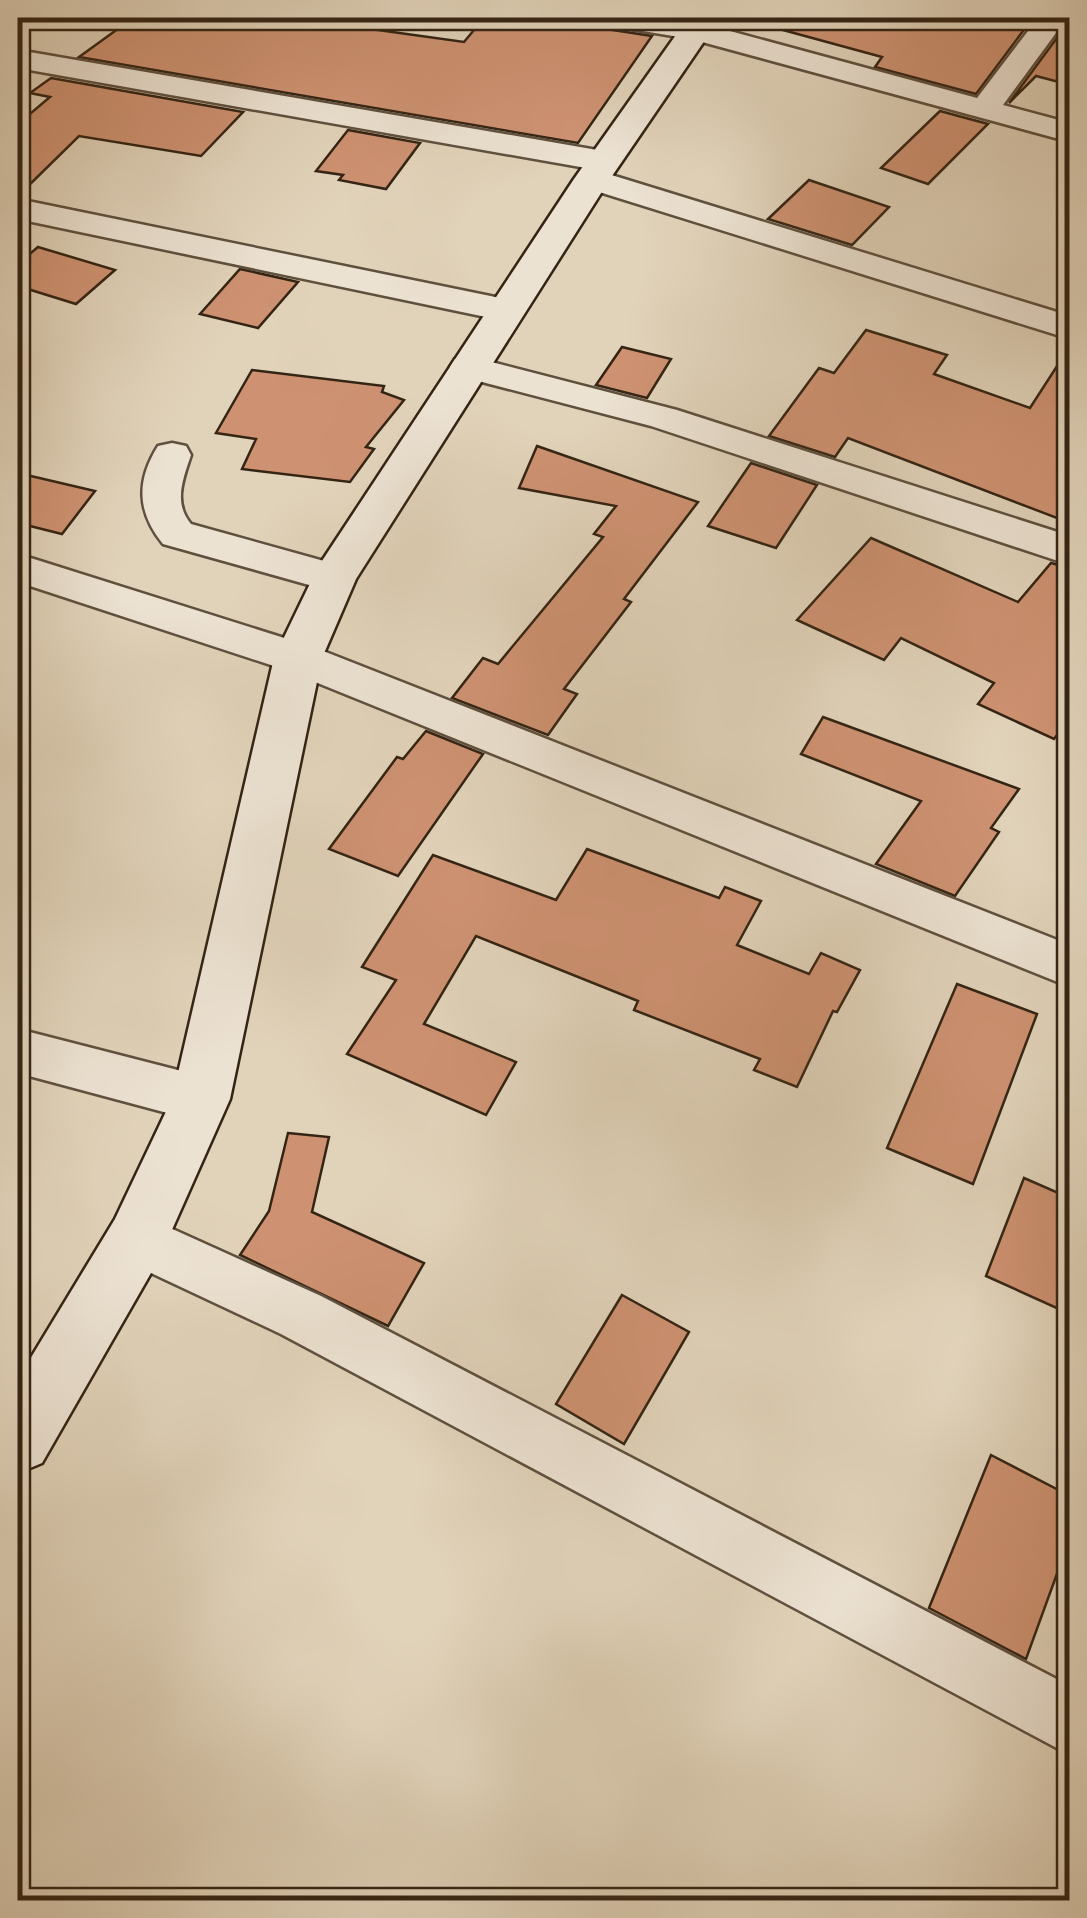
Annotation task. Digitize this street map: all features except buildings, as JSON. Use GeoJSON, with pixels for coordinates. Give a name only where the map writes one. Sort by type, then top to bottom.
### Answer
{"type":"FeatureCollection","features":[{"type":"Feature","properties":{"kind":"street"},"geometry":{"type":"LineString","coordinates":[[611,18],[699,24],[1070,133]]}},
{"type":"Feature","properties":{"kind":"street"},"geometry":{"type":"LineString","coordinates":[[984,110],[1052,18]]}},
{"type":"Feature","properties":{"kind":"street"},"geometry":{"type":"LineString","coordinates":[[18,1440],[137,1239],[201,1099],[298,658],[334,578],[505,310],[699,24]]}},
{"type":"Feature","properties":{"kind":"street"},"geometry":{"type":"LineString","coordinates":[[18,59],[598,170],[1070,328]]}},
{"type":"Feature","properties":{"kind":"street"},"geometry":{"type":"LineString","coordinates":[[18,209],[505,310]]}},
{"type":"Feature","properties":{"kind":"street"},"geometry":{"type":"LineString","coordinates":[[468,367],[664,418],[1070,551]]}},
{"type":"Feature","properties":{"kind":"street"},"geometry":{"type":"LineString","coordinates":[[172,455],[156,502],[162,519],[177,534],[334,578]]}},
{"type":"Feature","properties":{"kind":"street"},"geometry":{"type":"LineString","coordinates":[[18,568],[298,658],[1070,967]]}},
{"type":"Feature","properties":{"kind":"street"},"geometry":{"type":"LineString","coordinates":[[18,1051],[201,1099]]}},
{"type":"Feature","properties":{"kind":"street"},"geometry":{"type":"LineString","coordinates":[[137,1239],[301,1315],[1070,1722]]}}]}
